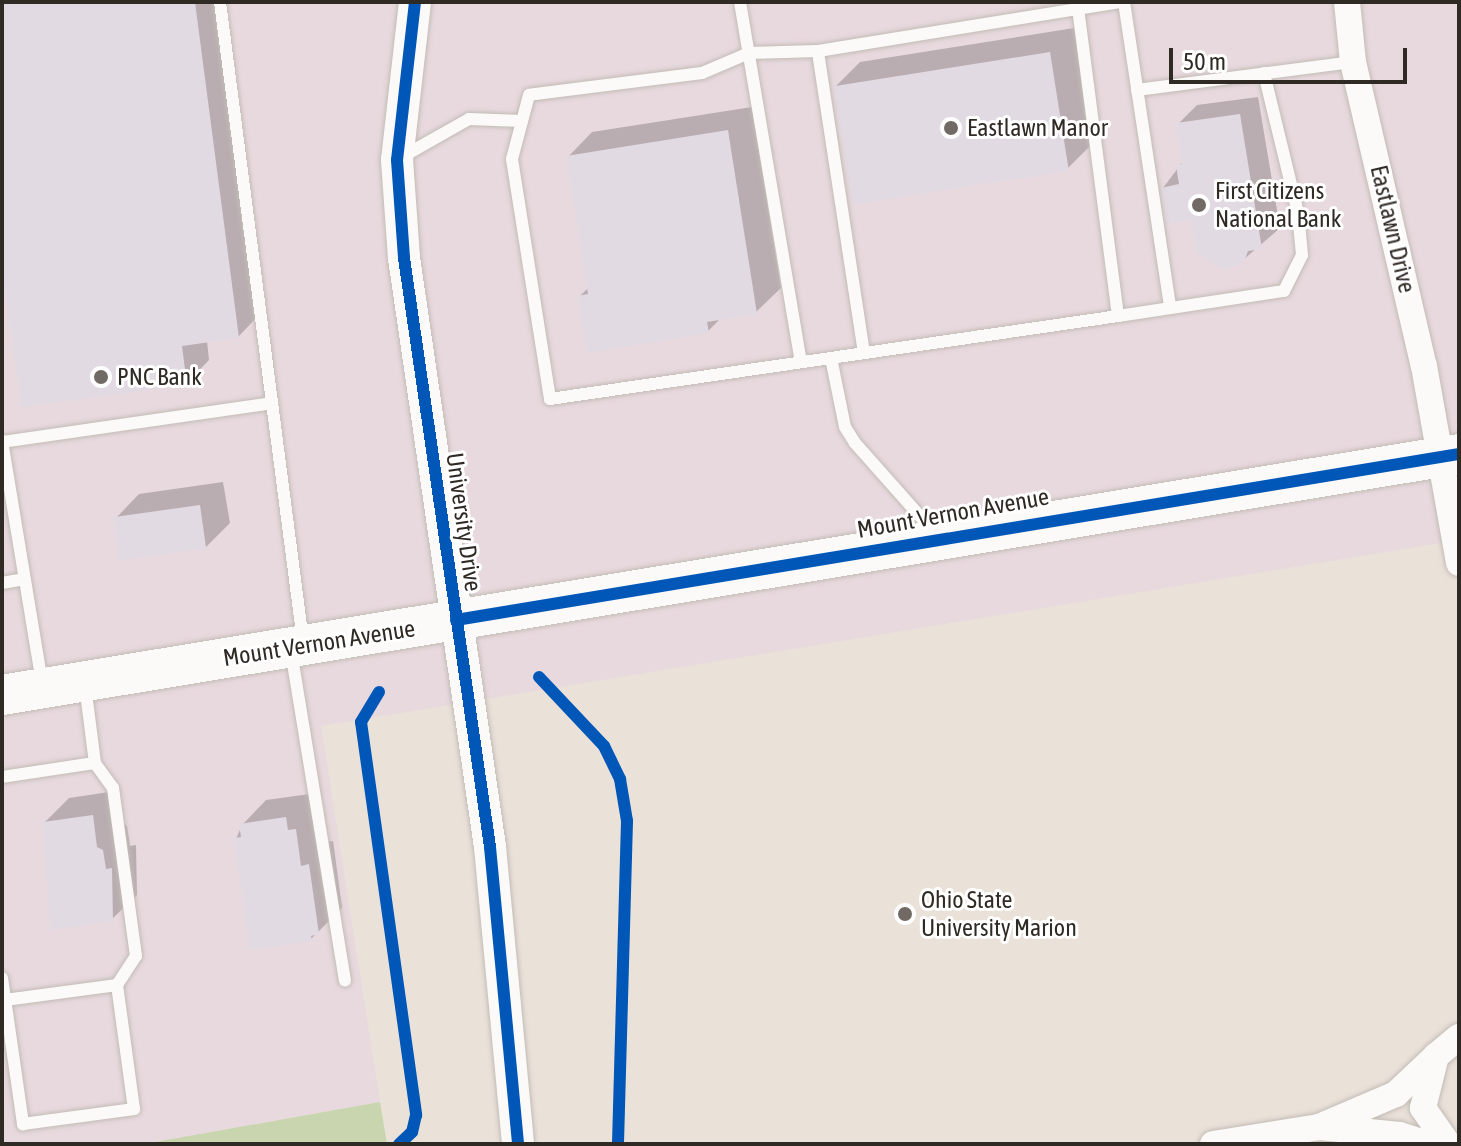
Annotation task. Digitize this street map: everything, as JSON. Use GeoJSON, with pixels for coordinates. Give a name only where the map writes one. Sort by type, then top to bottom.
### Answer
{"type":"FeatureCollection","features":[{"type":"Feature","properties":{"kind":"main road","name":"Mount Vernon Avenue"},"geometry":{"type":"LineString","coordinates":[[2,695],[1450,455]]}},
{"type":"Feature","properties":{"kind":"street","name":"University Drive"},"geometry":{"type":"LineString","coordinates":[[415,2],[397,160],[404,258],[490,847],[518,1144]]}},
{"type":"Feature","properties":{"kind":"street","name":"Eastlawn Drive"},"geometry":{"type":"LineString","coordinates":[[1347,2],[1353,62],[1450,455]]}},
{"type":"Feature","properties":{"kind":"street"},"geometry":{"type":"LineString","coordinates":[[1450,455],[1459,563]]}},
{"type":"Feature","properties":{"kind":"street"},"geometry":{"type":"LineString","coordinates":[[1213,1144],[1319,1127],[1396,1094],[1459,1037]]}},
{"type":"Feature","properties":{"kind":"street"},"geometry":{"type":"LineString","coordinates":[[1436,1056],[1423,1108],[1448,1144]]}},
{"type":"Feature","properties":{"kind":"street"},"geometry":{"type":"LineString","coordinates":[[1319,1127],[1400,1135],[1427,1144]]}},
{"type":"Feature","properties":{"kind":"lane"},"geometry":{"type":"LineString","coordinates":[[220,2],[272,403],[297,646],[345,981]]}},
{"type":"Feature","properties":{"kind":"lane"},"geometry":{"type":"LineString","coordinates":[[740,2],[801,362]]}},
{"type":"Feature","properties":{"kind":"lane"},"geometry":{"type":"LineString","coordinates":[[1170,307],[1122,2],[1077,6],[818,51],[749,53],[702,73],[529,95],[512,159],[550,399],[1284,291],[1302,255],[1298,213],[1264,73]]}},
{"type":"Feature","properties":{"kind":"lane"},"geometry":{"type":"LineString","coordinates":[[1077,6],[1118,316]]}},
{"type":"Feature","properties":{"kind":"lane"},"geometry":{"type":"LineString","coordinates":[[818,51],[864,353]]}},
{"type":"Feature","properties":{"kind":"lane"},"geometry":{"type":"LineString","coordinates":[[1137,90],[1353,62]]}},
{"type":"Feature","properties":{"kind":"lane"},"geometry":{"type":"LineString","coordinates":[[397,160],[469,119],[522,121]]}},
{"type":"Feature","properties":{"kind":"lane"},"geometry":{"type":"LineString","coordinates":[[831,358],[845,427],[855,443],[940,538]]}},
{"type":"Feature","properties":{"kind":"lane"},"geometry":{"type":"LineString","coordinates":[[43,689],[2,442],[272,403]]}},
{"type":"Feature","properties":{"kind":"lane"},"geometry":{"type":"LineString","coordinates":[[2,583],[25,579]]}},
{"type":"Feature","properties":{"kind":"lane"},"geometry":{"type":"LineString","coordinates":[[2,978],[23,1124],[134,1109],[117,985],[136,956],[113,788],[95,763],[85,682]]}},
{"type":"Feature","properties":{"kind":"lane"},"geometry":{"type":"LineString","coordinates":[[2,777],[95,763]]}},
{"type":"Feature","properties":{"kind":"lane"},"geometry":{"type":"LineString","coordinates":[[5,1000],[117,985]]}},
{"type":"Feature","properties":{"kind":"shaded area"},"geometry":{"type":"Polygon","coordinates":[[[2,2],[1459,2],[1459,540],[321,726],[380,1102],[144,1144],[2,1144],[2,2]]]}},
{"type":"Feature","properties":{"kind":"green space"},"geometry":{"type":"Polygon","coordinates":[[[380,1102],[387,1144],[144,1144],[380,1102]]]}},
{"type":"Feature","properties":{"kind":"building"},"geometry":{"type":"Polygon","coordinates":[[[2,2],[195,2],[239,338],[182,346],[187,385],[21,407],[2,264],[2,2]]]}},
{"type":"Feature","properties":{"kind":"building","name":"Eastlawn Manor"},"geometry":{"type":"Polygon","coordinates":[[[1050,52],[1069,171],[852,205],[834,86],[1050,52]]]}},
{"type":"Feature","properties":{"kind":"building","name":"First Citizens National Bank"},"geometry":{"type":"Polygon","coordinates":[[[1240,114],[1262,249],[1248,251],[1244,262],[1225,270],[1197,254],[1191,220],[1167,224],[1161,188],[1179,184],[1176,165],[1182,164],[1176,123],[1240,114]]]}},
{"type":"Feature","properties":{"kind":"building"},"geometry":{"type":"Polygon","coordinates":[[[728,130],[757,314],[707,322],[709,333],[587,353],[577,296],[588,294],[566,156],[728,130]]]}},
{"type":"Feature","properties":{"kind":"building"},"geometry":{"type":"Polygon","coordinates":[[[200,505],[206,549],[119,561],[113,517],[200,505]]]}},
{"type":"Feature","properties":{"kind":"building"},"geometry":{"type":"Polygon","coordinates":[[[93,815],[97,847],[103,850],[106,869],[112,868],[113,921],[50,930],[43,822],[93,815]]]}},
{"type":"Feature","properties":{"kind":"building"},"geometry":{"type":"Polygon","coordinates":[[[286,817],[288,830],[296,829],[301,866],[309,864],[319,934],[311,936],[312,941],[250,950],[234,838],[241,837],[239,824],[286,817]]]}},
{"type":"Feature","properties":{"kind":"cycle path"},"geometry":{"type":"LineString","coordinates":[[415,2],[397,160],[404,258],[490,847],[518,1144]]}},
{"type":"Feature","properties":{"kind":"cycle path"},"geometry":{"type":"LineString","coordinates":[[456,620],[1459,454]]}},
{"type":"Feature","properties":{"kind":"cycle path"},"geometry":{"type":"LineString","coordinates":[[539,677],[604,746],[620,779],[627,821],[618,1144]]}},
{"type":"Feature","properties":{"kind":"cycle path"},"geometry":{"type":"LineString","coordinates":[[379,692],[361,722],[416,1115],[412,1132],[399,1144]]}},
{"type":"Feature","properties":{"kind":"place","name":"Eastlawn Manor"},"geometry":{"type":"Point","coordinates":[951,128]}},
{"type":"Feature","properties":{"kind":"place","name":"First Citizens National Bank"},"geometry":{"type":"Point","coordinates":[1199,205]}},
{"type":"Feature","properties":{"kind":"place","name":"PNC Bank"},"geometry":{"type":"Point","coordinates":[101,377]}},
{"type":"Feature","properties":{"kind":"place","name":"Ohio State University Marion"},"geometry":{"type":"Point","coordinates":[905,914]}}]}
